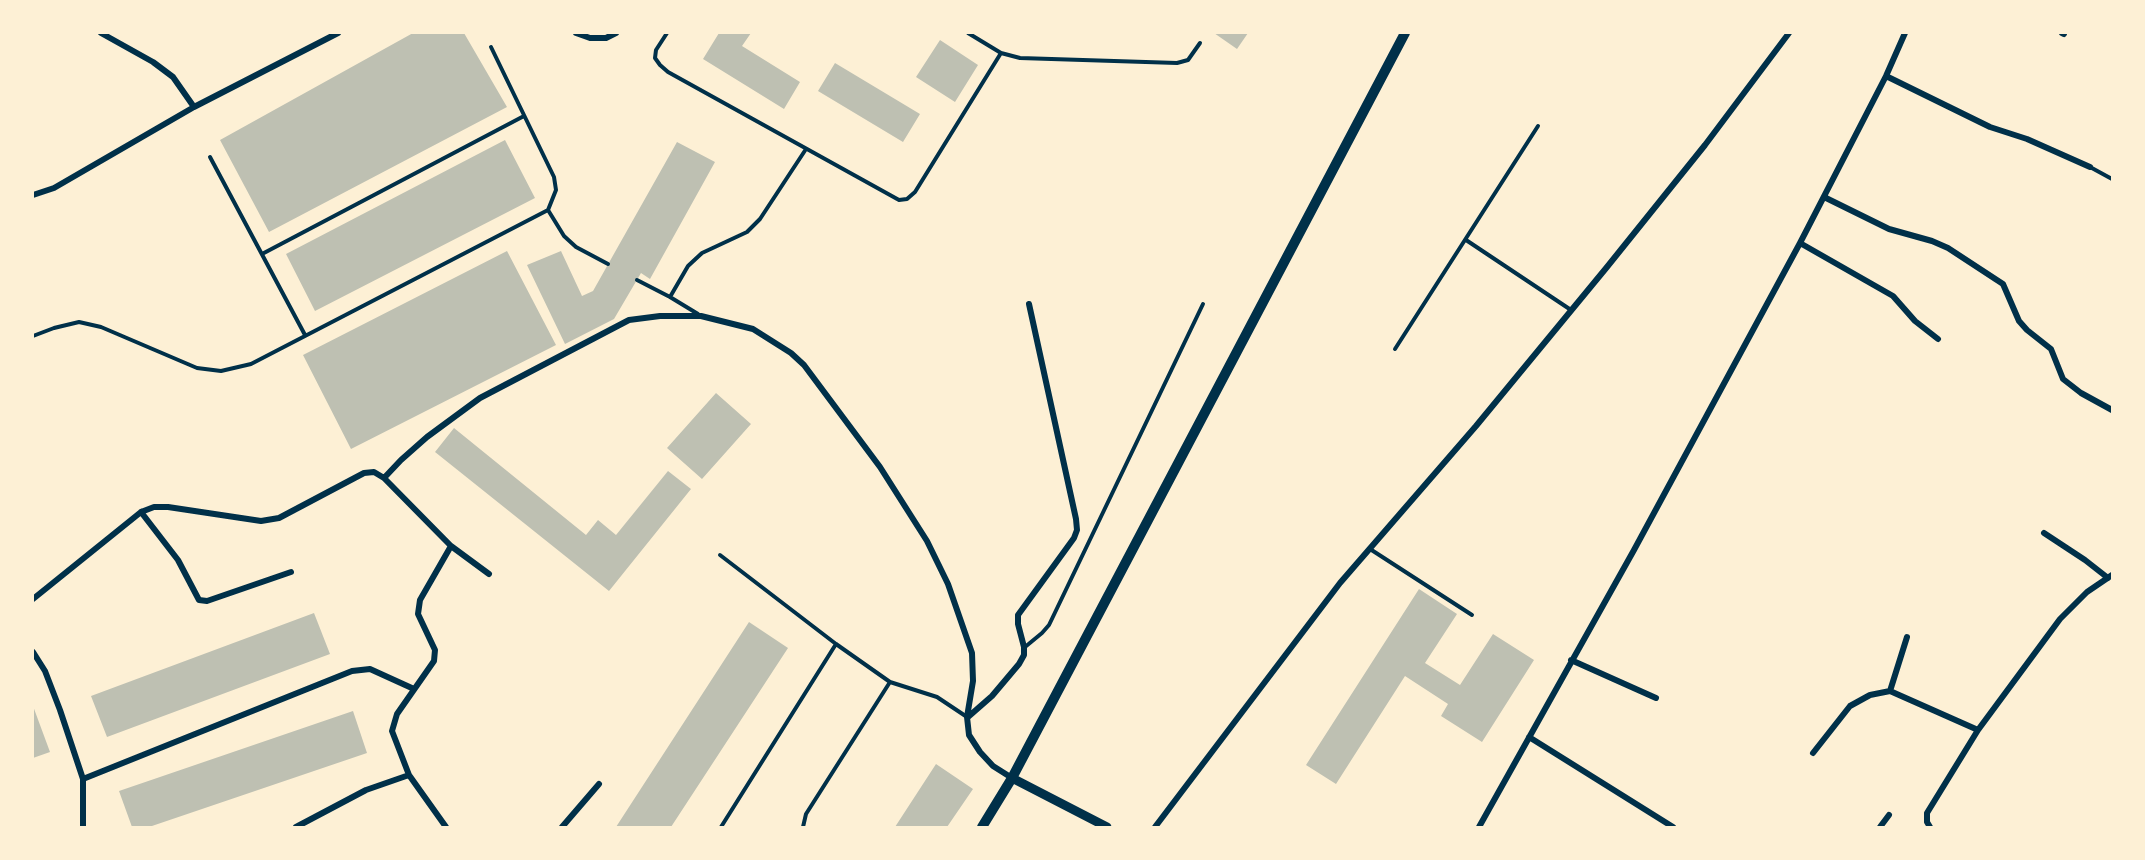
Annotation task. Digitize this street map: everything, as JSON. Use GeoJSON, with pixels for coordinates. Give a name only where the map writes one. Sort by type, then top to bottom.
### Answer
{"type":"FeatureCollection","features":[{"type":"Feature","properties":{"kind":"main road"},"geometry":{"type":"LineString","coordinates":[[982,827],[1012,778],[1405,33]]}},
{"type":"Feature","properties":{"kind":"street"},"geometry":{"type":"LineString","coordinates":[[101,33],[153,62],[173,77],[194,107]]}},
{"type":"Feature","properties":{"kind":"street"},"geometry":{"type":"LineString","coordinates":[[33,195],[54,188],[194,107],[338,33]]}},
{"type":"Feature","properties":{"kind":"street"},"geometry":{"type":"LineString","coordinates":[[576,33],[590,38],[606,38],[616,33]]}},
{"type":"Feature","properties":{"kind":"street"},"geometry":{"type":"LineString","coordinates":[[1155,827],[1340,583],[1476,426],[1571,310],[1705,145],[1789,33]]}},
{"type":"Feature","properties":{"kind":"street"},"geometry":{"type":"LineString","coordinates":[[1479,827],[1639,540],[1800,243],[1886,76],[1905,33]]}},
{"type":"Feature","properties":{"kind":"street"},"geometry":{"type":"LineString","coordinates":[[1886,76],[1990,127],[2027,139],[2090,167]]}},
{"type":"Feature","properties":{"kind":"street"},"geometry":{"type":"LineString","coordinates":[[1824,197],[1889,229],[1948,248],[2003,284],[2019,321],[2051,349],[2063,379],[2081,393],[2112,410]]}},
{"type":"Feature","properties":{"kind":"street"},"geometry":{"type":"LineString","coordinates":[[1800,243],[1893,296],[1915,321],[1938,339]]}},
{"type":"Feature","properties":{"kind":"street"},"geometry":{"type":"LineString","coordinates":[[967,717],[992,696],[1019,664],[1024,655],[1024,647],[1018,615],[1074,538],[1077,530],[1029,304]]}},
{"type":"Feature","properties":{"kind":"street"},"geometry":{"type":"LineString","coordinates":[[384,478],[427,437],[480,398],[629,320],[660,316],[701,316],[753,329],[791,353],[804,365],[880,467],[927,541],[948,584],[972,653],[973,681],[967,717],[969,735],[980,752],[993,766],[1012,778],[1107,827]]}},
{"type":"Feature","properties":{"kind":"street"},"geometry":{"type":"LineString","coordinates":[[33,599],[141,512],[154,507],[168,507],[261,521],[279,518],[364,473],[374,472],[384,478],[451,546],[489,574]]}},
{"type":"Feature","properties":{"kind":"street"},"geometry":{"type":"LineString","coordinates":[[141,512],[178,560],[199,600],[207,601],[291,572]]}},
{"type":"Feature","properties":{"kind":"street"},"geometry":{"type":"LineString","coordinates":[[1930,827],[1927,822],[1927,813],[1978,730],[2060,619],[2087,592],[2110,576],[2044,533]]}},
{"type":"Feature","properties":{"kind":"street"},"geometry":{"type":"LineString","coordinates":[[446,827],[409,775],[392,731],[398,714],[434,662],[435,650],[418,614],[420,600],[451,546]]}},
{"type":"Feature","properties":{"kind":"street"},"geometry":{"type":"LineString","coordinates":[[1890,691],[1907,637]]}},
{"type":"Feature","properties":{"kind":"street"},"geometry":{"type":"LineString","coordinates":[[33,652],[45,671],[83,778],[83,827]]}},
{"type":"Feature","properties":{"kind":"street"},"geometry":{"type":"LineString","coordinates":[[1571,660],[1656,698]]}},
{"type":"Feature","properties":{"kind":"street"},"geometry":{"type":"LineString","coordinates":[[83,778],[352,671],[370,669],[414,689]]}},
{"type":"Feature","properties":{"kind":"street"},"geometry":{"type":"LineString","coordinates":[[1813,753],[1850,706],[1870,695],[1890,691],[1978,730]]}},
{"type":"Feature","properties":{"kind":"street"},"geometry":{"type":"LineString","coordinates":[[1529,737],[1673,827]]}},
{"type":"Feature","properties":{"kind":"street"},"geometry":{"type":"LineString","coordinates":[[296,827],[366,790],[409,775]]}},
{"type":"Feature","properties":{"kind":"street"},"geometry":{"type":"LineString","coordinates":[[562,827],[599,784]]}},
{"type":"Feature","properties":{"kind":"street"},"geometry":{"type":"LineString","coordinates":[[1880,827],[1889,815]]}},
{"type":"Feature","properties":{"kind":"lane"},"geometry":{"type":"LineString","coordinates":[[667,33],[656,50],[655,58],[660,66],[899,200],[907,199],[915,192],[1001,53]]}},
{"type":"Feature","properties":{"kind":"lane"},"geometry":{"type":"LineString","coordinates":[[968,33],[1001,53],[1020,58],[1177,63],[1188,60],[1200,43]]}},
{"type":"Feature","properties":{"kind":"lane"},"geometry":{"type":"LineString","coordinates":[[33,336],[79,322],[101,327],[197,368],[221,371],[250,364],[548,210],[556,190],[554,177],[491,47]]}},
{"type":"Feature","properties":{"kind":"lane"},"geometry":{"type":"LineString","coordinates":[[262,254],[524,116]]}},
{"type":"Feature","properties":{"kind":"lane"},"geometry":{"type":"LineString","coordinates":[[1395,349],[1538,126]]}},
{"type":"Feature","properties":{"kind":"lane"},"geometry":{"type":"LineString","coordinates":[[670,297],[688,266],[702,253],[747,232],[760,219],[806,149]]}},
{"type":"Feature","properties":{"kind":"lane"},"geometry":{"type":"LineString","coordinates":[[210,157],[305,335]]}},
{"type":"Feature","properties":{"kind":"lane"},"geometry":{"type":"LineString","coordinates":[[2090,167],[2112,179]]}},
{"type":"Feature","properties":{"kind":"lane"},"geometry":{"type":"LineString","coordinates":[[548,210],[564,236],[576,247],[608,264]]}},
{"type":"Feature","properties":{"kind":"lane"},"geometry":{"type":"LineString","coordinates":[[1466,240],[1571,310]]}},
{"type":"Feature","properties":{"kind":"lane"},"geometry":{"type":"LineString","coordinates":[[637,280],[701,316]]}},
{"type":"Feature","properties":{"kind":"lane"},"geometry":{"type":"LineString","coordinates":[[1024,647],[1049,625],[1203,304]]}},
{"type":"Feature","properties":{"kind":"lane"},"geometry":{"type":"LineString","coordinates":[[1370,548],[1472,615]]}},
{"type":"Feature","properties":{"kind":"lane"},"geometry":{"type":"LineString","coordinates":[[720,555],[836,644],[890,682],[937,697],[967,717]]}},
{"type":"Feature","properties":{"kind":"lane"},"geometry":{"type":"LineString","coordinates":[[721,827],[836,644]]}},
{"type":"Feature","properties":{"kind":"lane"},"geometry":{"type":"LineString","coordinates":[[804,827],[806,814],[890,682]]}},
{"type":"Feature","properties":{"kind":"building"},"geometry":{"type":"Polygon","coordinates":[[[413,33],[464,33],[507,107],[269,232],[220,140],[413,33]]]}},
{"type":"Feature","properties":{"kind":"building"},"geometry":{"type":"Polygon","coordinates":[[[719,33],[751,33],[742,46],[800,82],[784,109],[703,59],[719,33]]]}},
{"type":"Feature","properties":{"kind":"building"},"geometry":{"type":"Polygon","coordinates":[[[1214,33],[1248,33],[1237,49],[1214,33]]]}},
{"type":"Feature","properties":{"kind":"building"},"geometry":{"type":"Polygon","coordinates":[[[940,40],[978,65],[955,102],[916,77],[940,40]]]}},
{"type":"Feature","properties":{"kind":"building"},"geometry":{"type":"Polygon","coordinates":[[[835,63],[920,114],[903,142],[818,91],[835,63]]]}},
{"type":"Feature","properties":{"kind":"building"},"geometry":{"type":"Polygon","coordinates":[[[505,140],[535,198],[315,311],[286,254],[505,140]]]}},
{"type":"Feature","properties":{"kind":"building"},"geometry":{"type":"Polygon","coordinates":[[[677,142],[715,162],[650,279],[641,273],[614,319],[565,344],[527,265],[561,251],[582,296],[593,291],[677,142]]]}},
{"type":"Feature","properties":{"kind":"building"},"geometry":{"type":"Polygon","coordinates":[[[507,251],[556,345],[351,449],[303,355],[507,251]]]}},
{"type":"Feature","properties":{"kind":"building"},"geometry":{"type":"Polygon","coordinates":[[[716,393],[751,424],[702,479],[667,448],[716,393]]]}},
{"type":"Feature","properties":{"kind":"building"},"geometry":{"type":"Polygon","coordinates":[[[454,428],[586,535],[598,520],[616,535],[668,471],[691,489],[609,591],[435,452],[454,428]]]}},
{"type":"Feature","properties":{"kind":"building"},"geometry":{"type":"Polygon","coordinates":[[[1419,589],[1457,614],[1425,663],[1460,685],[1493,634],[1534,660],[1482,742],[1441,716],[1448,704],[1405,676],[1336,784],[1306,765],[1419,589]]]}},
{"type":"Feature","properties":{"kind":"building"},"geometry":{"type":"Polygon","coordinates":[[[314,613],[330,654],[107,737],[91,696],[314,613]]]}},
{"type":"Feature","properties":{"kind":"building"},"geometry":{"type":"Polygon","coordinates":[[[749,622],[788,648],[671,827],[616,827],[749,622]]]}},
{"type":"Feature","properties":{"kind":"building"},"geometry":{"type":"Polygon","coordinates":[[[33,706],[50,752],[33,758],[33,706]]]}},
{"type":"Feature","properties":{"kind":"building"},"geometry":{"type":"Polygon","coordinates":[[[353,711],[367,753],[149,827],[132,827],[119,791],[353,711]]]}},
{"type":"Feature","properties":{"kind":"building"},"geometry":{"type":"Polygon","coordinates":[[[936,764],[973,789],[947,827],[895,827],[936,764]]]}}]}
